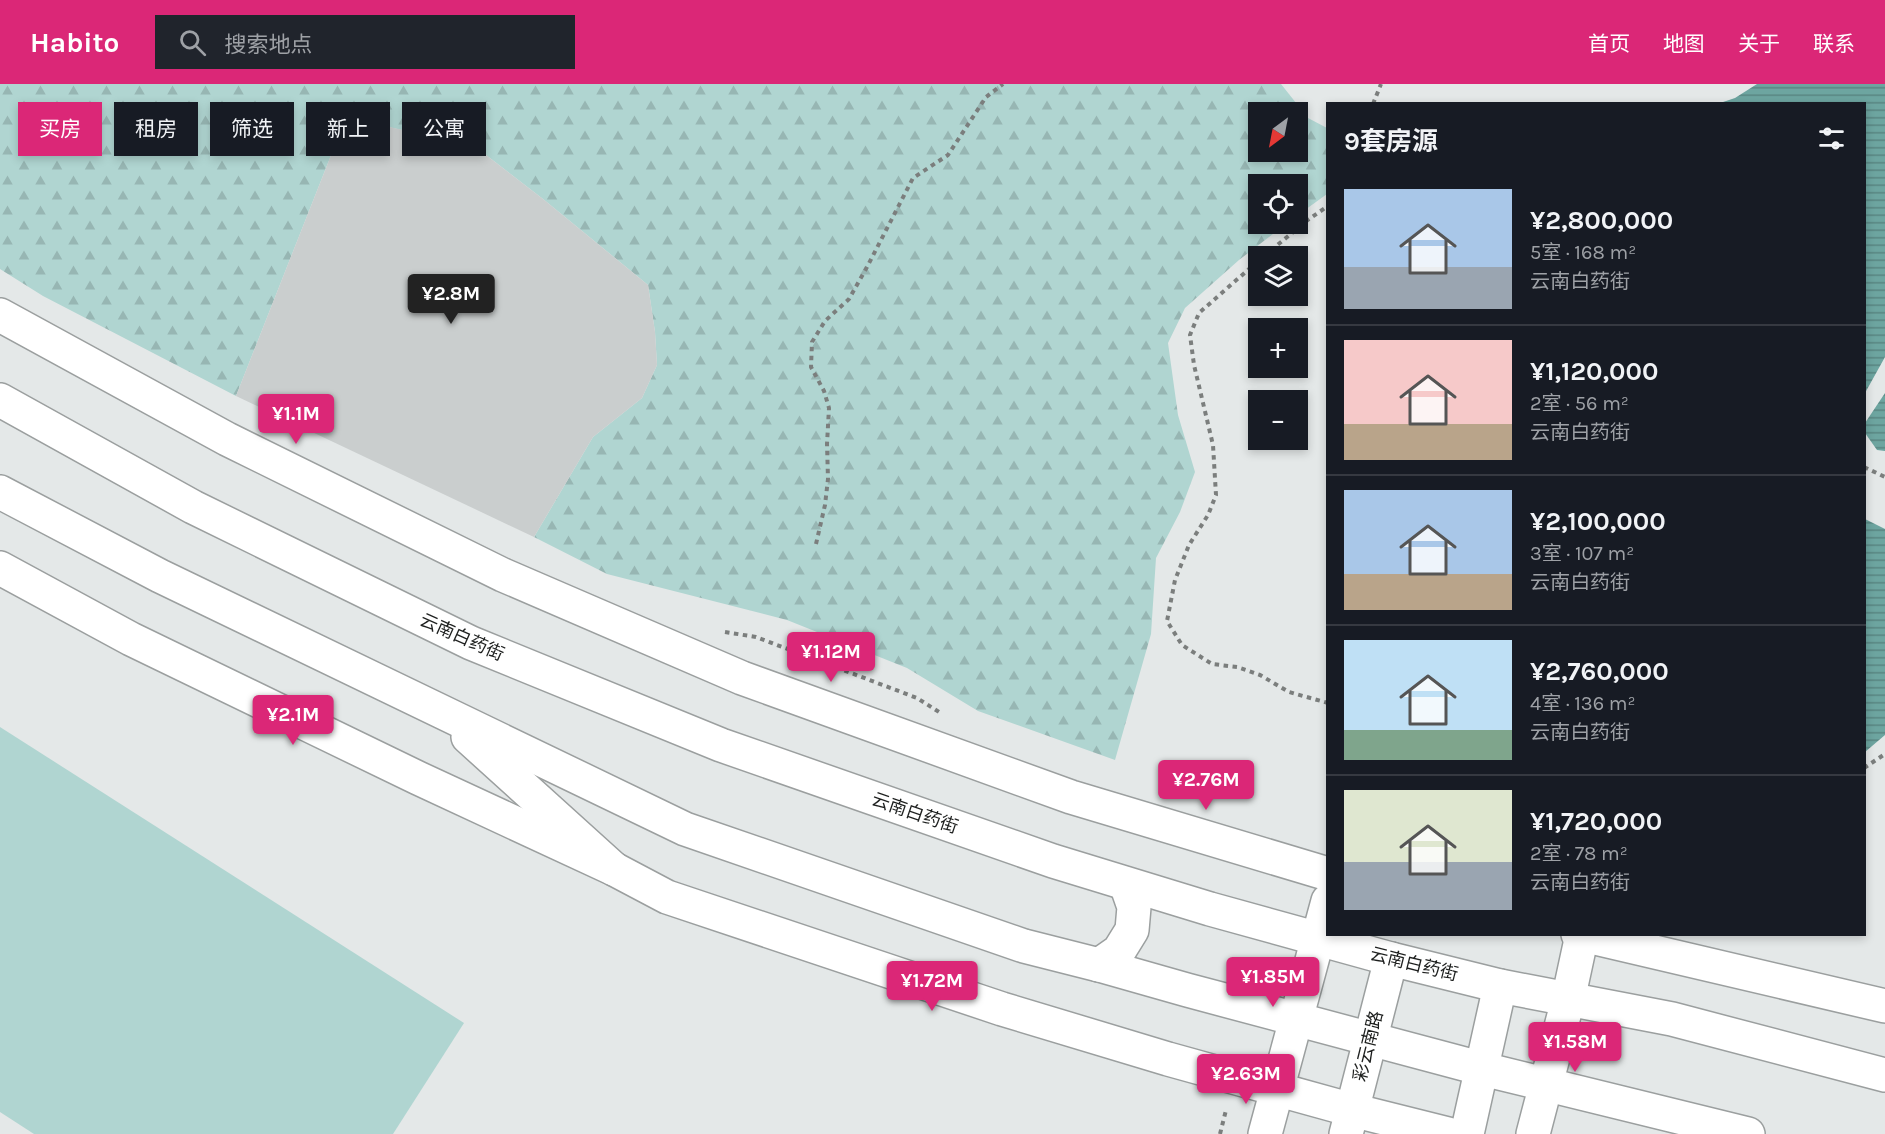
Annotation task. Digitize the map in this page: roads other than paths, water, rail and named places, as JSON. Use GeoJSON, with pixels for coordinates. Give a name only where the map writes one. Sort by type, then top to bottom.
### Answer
{"type":"FeatureCollection","features":[{"type":"Feature","properties":{"kind":"main road"},"geometry":{"type":"LineString","coordinates":[[0,315],[227,439],[503,575],[742,678],[1071,797],[1326,873]]}},
{"type":"Feature","properties":{"kind":"main road","name":"云南白药街"},"geometry":{"type":"LineString","coordinates":[[0,400],[193,507],[471,643],[721,745],[1053,861],[1318,939],[1500,986],[1672,1019],[1885,1075]]}},
{"type":"Feature","properties":{"kind":"main road"},"geometry":{"type":"LineString","coordinates":[[0,492],[160,576],[685,829],[1024,946],[1369,1040],[1749,1134]]}},
{"type":"Feature","properties":{"kind":"main road"},"geometry":{"type":"LineString","coordinates":[[0,567],[131,639],[418,778],[614,869],[667,897],[1002,1009],[1277,1090],[1349,1122],[1448,1134]]}},
{"type":"Feature","properties":{"kind":"main road"},"geometry":{"type":"LineString","coordinates":[[443,714],[614,869]]}},
{"type":"Feature","properties":{"kind":"main road"},"geometry":{"type":"LineString","coordinates":[[1100,965],[1119,951],[1132,930],[1134,907],[1126,884]]}},
{"type":"Feature","properties":{"kind":"main road"},"geometry":{"type":"LineString","coordinates":[[1265,1134],[1326,909]]}},
{"type":"Feature","properties":{"kind":"main road"},"geometry":{"type":"LineString","coordinates":[[1533,1134],[1568,1000],[1580,936]]}},
{"type":"Feature","properties":{"kind":"main road"},"geometry":{"type":"LineString","coordinates":[[1584,936],[1885,1006]]}},
{"type":"Feature","properties":{"kind":"main road","name":"彩云南路"},"geometry":{"type":"LineString","coordinates":[[1349,1122],[1391,959]]}},
{"type":"Feature","properties":{"kind":"main road"},"geometry":{"type":"LineString","coordinates":[[1467,1134],[1500,986]]}}]}
